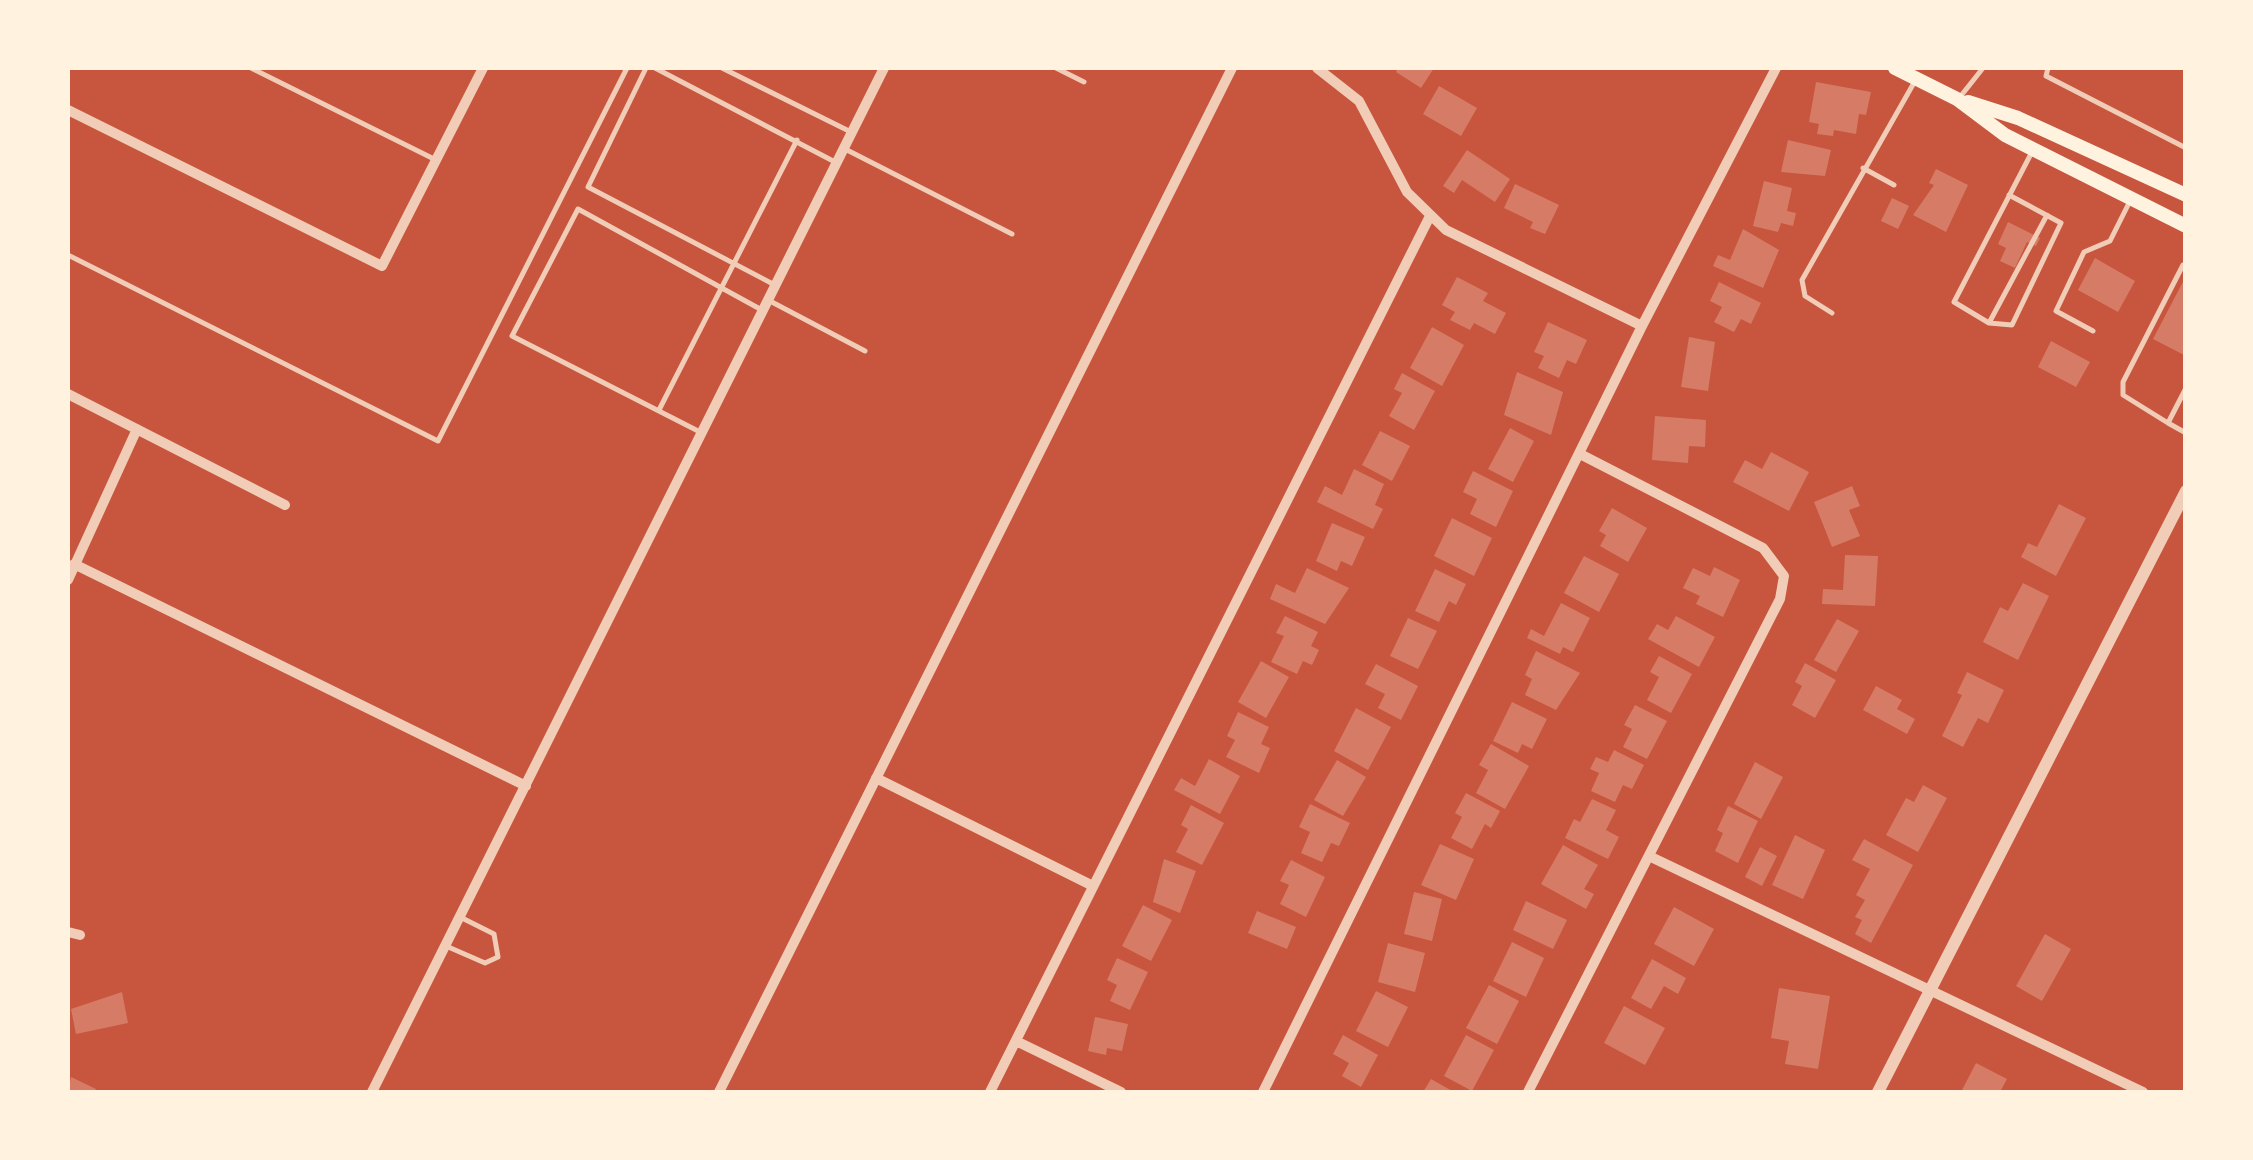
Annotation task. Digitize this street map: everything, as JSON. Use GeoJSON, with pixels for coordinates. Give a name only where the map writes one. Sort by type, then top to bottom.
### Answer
{"type":"FeatureCollection","features":[{"type":"Feature","properties":{"kind":"main road"},"geometry":{"type":"LineString","coordinates":[[1895,68],[1958,100],[2005,135],[2186,226]]}},
{"type":"Feature","properties":{"kind":"main road"},"geometry":{"type":"LineString","coordinates":[[1958,100],[2018,118],[2186,195]]}},
{"type":"Feature","properties":{"kind":"street"},"geometry":{"type":"LineString","coordinates":[[68,110],[382,266],[483,68]]}},
{"type":"Feature","properties":{"kind":"street"},"geometry":{"type":"LineString","coordinates":[[372,1092],[884,68]]}},
{"type":"Feature","properties":{"kind":"street"},"geometry":{"type":"LineString","coordinates":[[718,1092],[1232,68]]}},
{"type":"Feature","properties":{"kind":"street"},"geometry":{"type":"LineString","coordinates":[[1317,68],[1360,101],[1408,192],[1446,230],[1642,326]]}},
{"type":"Feature","properties":{"kind":"street"},"geometry":{"type":"LineString","coordinates":[[1263,1092],[1642,326],[1776,68]]}},
{"type":"Feature","properties":{"kind":"street"},"geometry":{"type":"LineString","coordinates":[[990,1092],[1430,216]]}},
{"type":"Feature","properties":{"kind":"street"},"geometry":{"type":"LineString","coordinates":[[68,394],[285,505]]}},
{"type":"Feature","properties":{"kind":"street"},"geometry":{"type":"LineString","coordinates":[[68,580],[137,430]]}},
{"type":"Feature","properties":{"kind":"street"},"geometry":{"type":"LineString","coordinates":[[1528,1092],[1780,599],[1784,576],[1764,548],[1580,454]]}},
{"type":"Feature","properties":{"kind":"street"},"geometry":{"type":"LineString","coordinates":[[1878,1092],[2186,491]]}},
{"type":"Feature","properties":{"kind":"street"},"geometry":{"type":"LineString","coordinates":[[74,564],[526,786]]}},
{"type":"Feature","properties":{"kind":"street"},"geometry":{"type":"LineString","coordinates":[[876,778],[1093,886]]}},
{"type":"Feature","properties":{"kind":"street"},"geometry":{"type":"LineString","coordinates":[[1650,857],[2143,1092]]}},
{"type":"Feature","properties":{"kind":"street"},"geometry":{"type":"LineString","coordinates":[[1016,1040],[1120,1092]]}},
{"type":"Feature","properties":{"kind":"lane"},"geometry":{"type":"LineString","coordinates":[[251,68],[436,160]]}},
{"type":"Feature","properties":{"kind":"lane"},"geometry":{"type":"LineString","coordinates":[[68,255],[438,440],[628,68]]}},
{"type":"Feature","properties":{"kind":"lane"},"geometry":{"type":"LineString","coordinates":[[646,68],[588,187],[776,285]]}},
{"type":"Feature","properties":{"kind":"lane"},"geometry":{"type":"LineString","coordinates":[[655,68],[835,162]]}},
{"type":"Feature","properties":{"kind":"lane"},"geometry":{"type":"LineString","coordinates":[[722,68],[851,132]]}},
{"type":"Feature","properties":{"kind":"lane"},"geometry":{"type":"LineString","coordinates":[[1056,68],[1084,82]]}},
{"type":"Feature","properties":{"kind":"lane"},"geometry":{"type":"LineString","coordinates":[[1958,100],[1983,68]]}},
{"type":"Feature","properties":{"kind":"lane"},"geometry":{"type":"LineString","coordinates":[[2048,68],[2046,76],[2186,148]]}},
{"type":"Feature","properties":{"kind":"lane"},"geometry":{"type":"LineString","coordinates":[[1832,313],[1805,296],[1802,280],[1916,78]]}},
{"type":"Feature","properties":{"kind":"lane"},"geometry":{"type":"LineString","coordinates":[[658,410],[737,265],[797,140]]}},
{"type":"Feature","properties":{"kind":"lane"},"geometry":{"type":"LineString","coordinates":[[842,148],[1012,234]]}},
{"type":"Feature","properties":{"kind":"lane"},"geometry":{"type":"LineString","coordinates":[[2009,195],[2061,223],[2012,325],[1989,323],[1954,302],[2009,195],[2034,149]]}},
{"type":"Feature","properties":{"kind":"lane"},"geometry":{"type":"LineString","coordinates":[[1863,168],[1894,184]]}},
{"type":"Feature","properties":{"kind":"lane"},"geometry":{"type":"LineString","coordinates":[[2092,331],[2056,310],[2084,252],[2110,241],[2131,198]]}},
{"type":"Feature","properties":{"kind":"lane"},"geometry":{"type":"LineString","coordinates":[[702,433],[512,336],[578,209],[725,288],[865,351]]}},
{"type":"Feature","properties":{"kind":"lane"},"geometry":{"type":"LineString","coordinates":[[1989,323],[2047,215]]}},
{"type":"Feature","properties":{"kind":"lane"},"geometry":{"type":"LineString","coordinates":[[2185,263],[2123,382],[2123,396],[2186,433]]}},
{"type":"Feature","properties":{"kind":"lane"},"geometry":{"type":"LineString","coordinates":[[2168,423],[2186,388]]}},
{"type":"Feature","properties":{"kind":"lane"},"geometry":{"type":"LineString","coordinates":[[446,946],[485,964],[498,957],[494,934],[460,917]]}},
{"type":"Feature","properties":{"kind":"building"},"geometry":{"type":"Polygon","coordinates":[[[1398,68],[1434,68],[1421,88],[1396,72],[1398,68]]]}},
{"type":"Feature","properties":{"kind":"building"},"geometry":{"type":"Polygon","coordinates":[[[1816,82],[1871,92],[1866,115],[1859,114],[1856,134],[1834,130],[1833,136],[1817,134],[1819,124],[1809,122],[1816,82]]]}},
{"type":"Feature","properties":{"kind":"building"},"geometry":{"type":"Polygon","coordinates":[[[1439,86],[1477,108],[1461,136],[1423,114],[1439,86]]]}},
{"type":"Feature","properties":{"kind":"building"},"geometry":{"type":"Polygon","coordinates":[[[1788,140],[1831,150],[1825,176],[1781,172],[1788,140]]]}},
{"type":"Feature","properties":{"kind":"building"},"geometry":{"type":"Polygon","coordinates":[[[1467,150],[1510,179],[1495,202],[1462,180],[1454,193],[1443,186],[1467,150]]]}},
{"type":"Feature","properties":{"kind":"building"},"geometry":{"type":"Polygon","coordinates":[[[1936,169],[1968,185],[1946,232],[1913,215],[1934,185],[1929,183],[1936,169]]]}},
{"type":"Feature","properties":{"kind":"building"},"geometry":{"type":"Polygon","coordinates":[[[1764,181],[1792,188],[1787,211],[1796,213],[1793,226],[1781,223],[1778,232],[1753,226],[1764,181]]]}},
{"type":"Feature","properties":{"kind":"building"},"geometry":{"type":"Polygon","coordinates":[[[1515,184],[1559,205],[1545,234],[1530,228],[1533,222],[1504,208],[1515,184]]]}},
{"type":"Feature","properties":{"kind":"building"},"geometry":{"type":"Polygon","coordinates":[[[1892,198],[1909,206],[1898,229],[1881,221],[1892,198]]]}},
{"type":"Feature","properties":{"kind":"building"},"geometry":{"type":"Polygon","coordinates":[[[2008,222],[2040,238],[2036,246],[2027,242],[2015,268],[2000,261],[2006,248],[1998,244],[2008,222]]]}},
{"type":"Feature","properties":{"kind":"building"},"geometry":{"type":"Polygon","coordinates":[[[1743,229],[1779,250],[1763,288],[1713,266],[1718,255],[1730,260],[1743,229]]]}},
{"type":"Feature","properties":{"kind":"building"},"geometry":{"type":"Polygon","coordinates":[[[2095,258],[2135,281],[2118,312],[2078,290],[2095,258]]]}},
{"type":"Feature","properties":{"kind":"building"},"geometry":{"type":"Polygon","coordinates":[[[2186,276],[2186,356],[2153,339],[2186,276]]]}},
{"type":"Feature","properties":{"kind":"building"},"geometry":{"type":"Polygon","coordinates":[[[1457,277],[1488,293],[1483,301],[1506,313],[1495,334],[1474,323],[1470,330],[1450,320],[1455,312],[1442,305],[1457,277]]]}},
{"type":"Feature","properties":{"kind":"building"},"geometry":{"type":"Polygon","coordinates":[[[1719,282],[1761,303],[1751,324],[1741,319],[1734,332],[1714,322],[1722,307],[1710,301],[1719,282]]]}},
{"type":"Feature","properties":{"kind":"building"},"geometry":{"type":"Polygon","coordinates":[[[1548,322],[1587,340],[1576,364],[1567,360],[1559,378],[1538,368],[1544,356],[1534,352],[1548,322]]]}},
{"type":"Feature","properties":{"kind":"building"},"geometry":{"type":"Polygon","coordinates":[[[1432,327],[1464,345],[1442,386],[1410,368],[1432,327]]]}},
{"type":"Feature","properties":{"kind":"building"},"geometry":{"type":"Polygon","coordinates":[[[1689,337],[1715,342],[1708,391],[1681,387],[1689,337]]]}},
{"type":"Feature","properties":{"kind":"building"},"geometry":{"type":"Polygon","coordinates":[[[2051,341],[2090,362],[2076,387],[2038,367],[2051,341]]]}},
{"type":"Feature","properties":{"kind":"building"},"geometry":{"type":"Polygon","coordinates":[[[1517,372],[1563,392],[1551,435],[1504,415],[1517,372]]]}},
{"type":"Feature","properties":{"kind":"building"},"geometry":{"type":"Polygon","coordinates":[[[1402,373],[1435,391],[1414,430],[1389,416],[1402,393],[1394,389],[1402,373]]]}},
{"type":"Feature","properties":{"kind":"building"},"geometry":{"type":"Polygon","coordinates":[[[1655,416],[1706,420],[1705,447],[1689,446],[1688,463],[1652,460],[1655,416]]]}},
{"type":"Feature","properties":{"kind":"building"},"geometry":{"type":"Polygon","coordinates":[[[1510,428],[1534,441],[1513,482],[1488,469],[1510,428]]]}},
{"type":"Feature","properties":{"kind":"building"},"geometry":{"type":"Polygon","coordinates":[[[1380,431],[1410,446],[1392,481],[1362,465],[1380,431]]]}},
{"type":"Feature","properties":{"kind":"building"},"geometry":{"type":"Polygon","coordinates":[[[1771,452],[1809,472],[1789,511],[1733,482],[1745,460],[1762,469],[1771,452]]]}},
{"type":"Feature","properties":{"kind":"building"},"geometry":{"type":"Polygon","coordinates":[[[1354,469],[1384,484],[1375,505],[1383,509],[1373,529],[1317,502],[1325,486],[1342,495],[1354,469]]]}},
{"type":"Feature","properties":{"kind":"building"},"geometry":{"type":"Polygon","coordinates":[[[1473,471],[1513,491],[1496,527],[1470,514],[1477,499],[1463,492],[1473,471]]]}},
{"type":"Feature","properties":{"kind":"building"},"geometry":{"type":"Polygon","coordinates":[[[1852,486],[1860,506],[1849,510],[1860,536],[1832,547],[1814,502],[1852,486]]]}},
{"type":"Feature","properties":{"kind":"building"},"geometry":{"type":"Polygon","coordinates":[[[2059,504],[2086,518],[2056,576],[2021,557],[2028,543],[2037,547],[2059,504]]]}},
{"type":"Feature","properties":{"kind":"building"},"geometry":{"type":"Polygon","coordinates":[[[1612,508],[1647,528],[1628,562],[1600,546],[1606,535],[1599,531],[1612,508]]]}},
{"type":"Feature","properties":{"kind":"building"},"geometry":{"type":"Polygon","coordinates":[[[1452,518],[1492,538],[1474,576],[1434,556],[1452,518]]]}},
{"type":"Feature","properties":{"kind":"building"},"geometry":{"type":"Polygon","coordinates":[[[1332,523],[1365,537],[1352,566],[1341,561],[1337,571],[1316,561],[1332,523]]]}},
{"type":"Feature","properties":{"kind":"building"},"geometry":{"type":"Polygon","coordinates":[[[1845,555],[1878,556],[1875,606],[1822,604],[1823,589],[1843,590],[1845,555]]]}},
{"type":"Feature","properties":{"kind":"building"},"geometry":{"type":"Polygon","coordinates":[[[1584,556],[1619,574],[1599,612],[1564,593],[1584,556]]]}},
{"type":"Feature","properties":{"kind":"building"},"geometry":{"type":"Polygon","coordinates":[[[1714,567],[1740,580],[1723,617],[1696,604],[1700,596],[1683,588],[1693,568],[1710,576],[1714,567]]]}},
{"type":"Feature","properties":{"kind":"building"},"geometry":{"type":"Polygon","coordinates":[[[1307,568],[1349,588],[1325,624],[1270,599],[1276,584],[1295,593],[1307,568]]]}},
{"type":"Feature","properties":{"kind":"building"},"geometry":{"type":"Polygon","coordinates":[[[1435,569],[1466,584],[1456,605],[1449,601],[1439,622],[1415,611],[1435,569]]]}},
{"type":"Feature","properties":{"kind":"building"},"geometry":{"type":"Polygon","coordinates":[[[2023,583],[2049,596],[2018,660],[1983,642],[2000,607],[2008,611],[2023,583]]]}},
{"type":"Feature","properties":{"kind":"building"},"geometry":{"type":"Polygon","coordinates":[[[1561,603],[1590,618],[1573,652],[1563,647],[1560,654],[1527,638],[1531,629],[1544,636],[1561,603]]]}},
{"type":"Feature","properties":{"kind":"building"},"geometry":{"type":"Polygon","coordinates":[[[1285,616],[1318,632],[1311,646],[1319,650],[1312,665],[1303,661],[1297,674],[1271,662],[1284,636],[1276,633],[1285,616]]]}},
{"type":"Feature","properties":{"kind":"building"},"geometry":{"type":"Polygon","coordinates":[[[1676,616],[1715,637],[1699,667],[1648,639],[1657,624],[1668,630],[1676,616]]]}},
{"type":"Feature","properties":{"kind":"building"},"geometry":{"type":"Polygon","coordinates":[[[1408,618],[1437,631],[1418,669],[1390,656],[1408,618]]]}},
{"type":"Feature","properties":{"kind":"building"},"geometry":{"type":"Polygon","coordinates":[[[1837,619],[1859,631],[1836,672],[1814,660],[1837,619]]]}},
{"type":"Feature","properties":{"kind":"building"},"geometry":{"type":"Polygon","coordinates":[[[1536,651],[1580,673],[1556,710],[1525,695],[1532,679],[1525,675],[1536,651]]]}},
{"type":"Feature","properties":{"kind":"building"},"geometry":{"type":"Polygon","coordinates":[[[1659,656],[1692,674],[1671,713],[1647,700],[1659,677],[1650,672],[1659,656]]]}},
{"type":"Feature","properties":{"kind":"building"},"geometry":{"type":"Polygon","coordinates":[[[1261,661],[1289,677],[1266,718],[1238,702],[1261,661]]]}},
{"type":"Feature","properties":{"kind":"building"},"geometry":{"type":"Polygon","coordinates":[[[1805,663],[1836,680],[1815,718],[1792,705],[1802,686],[1795,682],[1805,663]]]}},
{"type":"Feature","properties":{"kind":"building"},"geometry":{"type":"Polygon","coordinates":[[[1376,664],[1418,686],[1401,720],[1378,708],[1385,694],[1365,684],[1376,664]]]}},
{"type":"Feature","properties":{"kind":"building"},"geometry":{"type":"Polygon","coordinates":[[[1967,672],[2004,690],[1988,723],[1978,718],[1963,747],[1942,736],[1962,695],[1957,693],[1967,672]]]}},
{"type":"Feature","properties":{"kind":"building"},"geometry":{"type":"Polygon","coordinates":[[[1876,686],[1902,700],[1897,709],[1915,719],[1907,734],[1863,710],[1876,686]]]}},
{"type":"Feature","properties":{"kind":"building"},"geometry":{"type":"Polygon","coordinates":[[[1512,702],[1547,719],[1532,749],[1522,744],[1518,753],[1493,741],[1512,702]]]}},
{"type":"Feature","properties":{"kind":"building"},"geometry":{"type":"Polygon","coordinates":[[[1635,705],[1667,721],[1647,759],[1623,747],[1632,729],[1624,725],[1635,705]]]}},
{"type":"Feature","properties":{"kind":"building"},"geometry":{"type":"Polygon","coordinates":[[[1356,708],[1391,727],[1368,770],[1334,751],[1356,708]]]}},
{"type":"Feature","properties":{"kind":"building"},"geometry":{"type":"Polygon","coordinates":[[[1238,712],[1269,727],[1261,744],[1270,748],[1259,773],[1226,757],[1235,740],[1227,736],[1238,712]]]}},
{"type":"Feature","properties":{"kind":"building"},"geometry":{"type":"Polygon","coordinates":[[[1491,744],[1529,766],[1505,809],[1476,793],[1488,770],[1479,765],[1491,744]]]}},
{"type":"Feature","properties":{"kind":"building"},"geometry":{"type":"Polygon","coordinates":[[[1614,750],[1644,765],[1632,789],[1623,785],[1615,802],[1591,791],[1599,773],[1590,769],[1596,757],[1608,762],[1614,750]]]}},
{"type":"Feature","properties":{"kind":"building"},"geometry":{"type":"Polygon","coordinates":[[[1209,759],[1240,776],[1220,814],[1174,790],[1181,778],[1195,786],[1209,759]]]}},
{"type":"Feature","properties":{"kind":"building"},"geometry":{"type":"Polygon","coordinates":[[[1337,760],[1366,777],[1343,816],[1314,800],[1337,760]]]}},
{"type":"Feature","properties":{"kind":"building"},"geometry":{"type":"Polygon","coordinates":[[[1755,762],[1783,777],[1761,819],[1734,804],[1755,762]]]}},
{"type":"Feature","properties":{"kind":"building"},"geometry":{"type":"Polygon","coordinates":[[[1923,785],[1947,798],[1918,852],[1886,835],[1906,798],[1914,802],[1923,785]]]}},
{"type":"Feature","properties":{"kind":"building"},"geometry":{"type":"Polygon","coordinates":[[[1466,793],[1500,811],[1491,828],[1485,824],[1472,849],[1451,838],[1462,817],[1455,813],[1466,793]]]}},
{"type":"Feature","properties":{"kind":"building"},"geometry":{"type":"Polygon","coordinates":[[[1592,799],[1616,810],[1606,830],[1619,837],[1608,859],[1565,838],[1574,819],[1580,822],[1592,799]]]}},
{"type":"Feature","properties":{"kind":"building"},"geometry":{"type":"Polygon","coordinates":[[[1310,804],[1350,823],[1339,846],[1331,843],[1322,862],[1301,853],[1310,832],[1299,827],[1310,804]]]}},
{"type":"Feature","properties":{"kind":"building"},"geometry":{"type":"Polygon","coordinates":[[[1191,805],[1224,823],[1202,865],[1176,852],[1188,829],[1181,825],[1191,805]]]}},
{"type":"Feature","properties":{"kind":"building"},"geometry":{"type":"Polygon","coordinates":[[[1728,806],[1758,821],[1738,863],[1715,851],[1723,833],[1717,830],[1728,806]]]}},
{"type":"Feature","properties":{"kind":"building"},"geometry":{"type":"Polygon","coordinates":[[[1795,835],[1825,850],[1803,899],[1772,885],[1795,835]]]}},
{"type":"Feature","properties":{"kind":"building"},"geometry":{"type":"Polygon","coordinates":[[[1864,839],[1913,865],[1871,943],[1855,934],[1862,920],[1855,917],[1865,900],[1856,895],[1870,869],[1852,860],[1864,839]]]}},
{"type":"Feature","properties":{"kind":"building"},"geometry":{"type":"Polygon","coordinates":[[[1440,844],[1474,859],[1456,900],[1421,885],[1440,844]]]}},
{"type":"Feature","properties":{"kind":"building"},"geometry":{"type":"Polygon","coordinates":[[[1563,845],[1598,865],[1584,889],[1594,894],[1586,909],[1541,884],[1563,845]]]}},
{"type":"Feature","properties":{"kind":"building"},"geometry":{"type":"Polygon","coordinates":[[[1760,847],[1777,856],[1762,886],[1745,877],[1760,847]]]}},
{"type":"Feature","properties":{"kind":"building"},"geometry":{"type":"Polygon","coordinates":[[[1164,859],[1196,871],[1180,913],[1153,902],[1164,859]]]}},
{"type":"Feature","properties":{"kind":"building"},"geometry":{"type":"Polygon","coordinates":[[[1291,860],[1325,877],[1306,917],[1280,904],[1289,885],[1280,881],[1291,860]]]}},
{"type":"Feature","properties":{"kind":"building"},"geometry":{"type":"Polygon","coordinates":[[[1414,892],[1442,899],[1432,941],[1404,934],[1414,892]]]}},
{"type":"Feature","properties":{"kind":"building"},"geometry":{"type":"Polygon","coordinates":[[[1526,901],[1567,920],[1553,949],[1513,930],[1526,901]]]}},
{"type":"Feature","properties":{"kind":"building"},"geometry":{"type":"Polygon","coordinates":[[[1143,905],[1172,920],[1151,961],[1122,946],[1143,905]]]}},
{"type":"Feature","properties":{"kind":"building"},"geometry":{"type":"Polygon","coordinates":[[[1674,907],[1714,929],[1694,966],[1654,944],[1674,907]]]}},
{"type":"Feature","properties":{"kind":"building"},"geometry":{"type":"Polygon","coordinates":[[[1257,911],[1296,927],[1287,949],[1248,933],[1257,911]]]}},
{"type":"Feature","properties":{"kind":"building"},"geometry":{"type":"Polygon","coordinates":[[[2045,934],[2071,949],[2042,1001],[2016,986],[2045,934]]]}},
{"type":"Feature","properties":{"kind":"building"},"geometry":{"type":"Polygon","coordinates":[[[1512,942],[1544,958],[1526,997],[1493,981],[1512,942]]]}},
{"type":"Feature","properties":{"kind":"building"},"geometry":{"type":"Polygon","coordinates":[[[1388,943],[1425,953],[1415,992],[1378,982],[1388,943]]]}},
{"type":"Feature","properties":{"kind":"building"},"geometry":{"type":"Polygon","coordinates":[[[1117,958],[1148,972],[1130,1010],[1110,1001],[1117,985],[1107,980],[1117,958]]]}},
{"type":"Feature","properties":{"kind":"building"},"geometry":{"type":"Polygon","coordinates":[[[1652,959],[1686,978],[1678,994],[1664,986],[1651,1009],[1631,998],[1652,959]]]}},
{"type":"Feature","properties":{"kind":"building"},"geometry":{"type":"Polygon","coordinates":[[[1489,985],[1519,1001],[1497,1044],[1466,1028],[1489,985]]]}},
{"type":"Feature","properties":{"kind":"building"},"geometry":{"type":"Polygon","coordinates":[[[1779,988],[1830,996],[1818,1069],[1785,1064],[1789,1041],[1771,1038],[1779,988]]]}},
{"type":"Feature","properties":{"kind":"building"},"geometry":{"type":"Polygon","coordinates":[[[1376,991],[1408,1007],[1388,1047],[1356,1031],[1376,991]]]}},
{"type":"Feature","properties":{"kind":"building"},"geometry":{"type":"Polygon","coordinates":[[[122,992],[128,1023],[76,1034],[71,1009],[122,992]]]}},
{"type":"Feature","properties":{"kind":"building"},"geometry":{"type":"Polygon","coordinates":[[[1624,1006],[1665,1028],[1645,1065],[1604,1043],[1624,1006]]]}},
{"type":"Feature","properties":{"kind":"building"},"geometry":{"type":"Polygon","coordinates":[[[1095,1017],[1128,1024],[1122,1051],[1107,1048],[1106,1055],[1088,1051],[1095,1017]]]}},
{"type":"Feature","properties":{"kind":"building"},"geometry":{"type":"Polygon","coordinates":[[[1343,1035],[1378,1055],[1361,1087],[1342,1076],[1349,1063],[1333,1054],[1343,1035]]]}},
{"type":"Feature","properties":{"kind":"building"},"geometry":{"type":"Polygon","coordinates":[[[1466,1035],[1494,1050],[1472,1091],[1444,1076],[1466,1035]]]}},
{"type":"Feature","properties":{"kind":"building"},"geometry":{"type":"Polygon","coordinates":[[[1976,1063],[2007,1079],[2000,1092],[1961,1092],[1976,1063]]]}},
{"type":"Feature","properties":{"kind":"building"},"geometry":{"type":"Polygon","coordinates":[[[71,1077],[96,1089],[68,1092],[71,1077]]]}},
{"type":"Feature","properties":{"kind":"building"},"geometry":{"type":"Polygon","coordinates":[[[1431,1079],[1454,1092],[1423,1092],[1431,1079]]]}}]}
